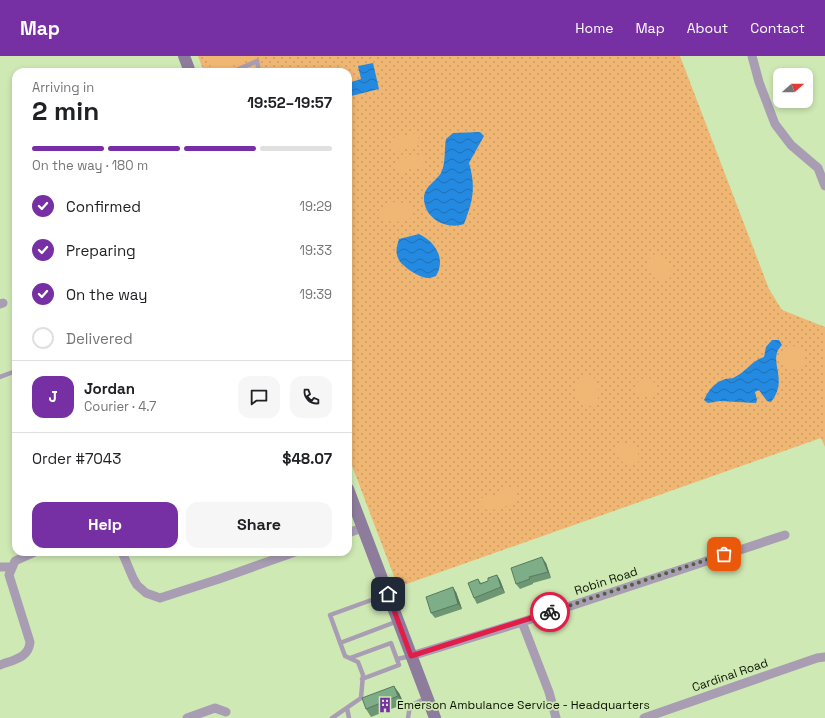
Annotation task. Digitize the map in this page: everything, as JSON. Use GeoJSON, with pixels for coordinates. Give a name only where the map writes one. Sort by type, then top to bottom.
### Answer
{"type":"FeatureCollection","features":[{"type":"Feature","properties":{"kind":"main road"},"geometry":{"type":"LineString","coordinates":[[184,56],[188,68]]}},
{"type":"Feature","properties":{"kind":"main road"},"geometry":{"type":"LineString","coordinates":[[352,500],[434,718]]}},
{"type":"Feature","properties":{"kind":"street"},"geometry":{"type":"LineString","coordinates":[[752,56],[759,82],[775,124],[791,145],[822,171],[825,186]]}},
{"type":"Feature","properties":{"kind":"street"},"geometry":{"type":"LineString","coordinates":[[352,532],[362,528]]}},
{"type":"Feature","properties":{"kind":"street","name":"Robin Road"},"geometry":{"type":"LineString","coordinates":[[411,656],[522,622],[785,535]]}},
{"type":"Feature","properties":{"kind":"street"},"geometry":{"type":"LineString","coordinates":[[0,665],[24,656],[28,653],[30,645],[9,580],[11,567],[20,557],[23,556]]}},
{"type":"Feature","properties":{"kind":"street"},"geometry":{"type":"LineString","coordinates":[[124,556],[132,578],[137,585],[146,593],[160,598],[220,579],[284,556]]}},
{"type":"Feature","properties":{"kind":"street"},"geometry":{"type":"LineString","coordinates":[[0,567],[11,567]]}},
{"type":"Feature","properties":{"kind":"street"},"geometry":{"type":"LineString","coordinates":[[522,622],[556,718]]}},
{"type":"Feature","properties":{"kind":"street","name":"Cardinal Road"},"geometry":{"type":"LineString","coordinates":[[644,718],[817,658],[825,657]]}},
{"type":"Feature","properties":{"kind":"street"},"geometry":{"type":"LineString","coordinates":[[187,718],[215,708],[226,712]]}},
{"type":"Feature","properties":{"kind":"lane"},"geometry":{"type":"LineString","coordinates":[[241,68],[257,61],[258,68]]}},
{"type":"Feature","properties":{"kind":"lane"},"geometry":{"type":"LineString","coordinates":[[0,377],[12,372]]}},
{"type":"Feature","properties":{"kind":"lane"},"geometry":{"type":"LineString","coordinates":[[332,718],[360,698],[363,675],[358,662],[345,656],[330,615],[388,594]]}},
{"type":"Feature","properties":{"kind":"lane"},"geometry":{"type":"LineString","coordinates":[[340,642],[398,621]]}},
{"type":"Feature","properties":{"kind":"lane"},"geometry":{"type":"LineString","coordinates":[[350,658],[391,643],[399,665],[362,679]]}},
{"type":"Feature","properties":{"kind":"lane"},"geometry":{"type":"LineString","coordinates":[[397,659],[411,656]]}},
{"type":"Feature","properties":{"kind":"lane"},"geometry":{"type":"LineString","coordinates":[[408,718],[410,706],[427,698]]}},
{"type":"Feature","properties":{"kind":"lane"},"geometry":{"type":"LineString","coordinates":[[347,708],[349,718]]}},
{"type":"Feature","properties":{"kind":"shaded area"},"geometry":{"type":"Polygon","coordinates":[[[198,56],[680,56],[769,289],[782,310],[825,327],[825,447],[821,438],[398,587],[352,466],[352,68],[202,68],[198,56]]]}},
{"type":"Feature","properties":{"kind":"shaded area"},"geometry":{"type":"Polygon","coordinates":[[[206,56],[252,56],[251,59],[227,68],[211,68],[206,56]]]}},
{"type":"Feature","properties":{"kind":"shaded area"},"geometry":{"type":"Polygon","coordinates":[[[417,133],[420,145],[393,152],[390,139],[417,133]]]}},
{"type":"Feature","properties":{"kind":"shaded area"},"geometry":{"type":"Polygon","coordinates":[[[422,154],[425,166],[398,172],[395,160],[422,154]]]}},
{"type":"Feature","properties":{"kind":"shaded area"},"geometry":{"type":"Polygon","coordinates":[[[394,202],[407,205],[412,208],[413,213],[408,220],[397,222],[382,220],[379,215],[380,208],[394,202]]]}},
{"type":"Feature","properties":{"kind":"shaded area"},"geometry":{"type":"Polygon","coordinates":[[[655,254],[667,259],[671,266],[670,278],[662,282],[658,281],[652,276],[649,269],[650,257],[655,254]]]}},
{"type":"Feature","properties":{"kind":"shaded area"},"geometry":{"type":"Polygon","coordinates":[[[792,346],[801,349],[804,358],[801,367],[792,370],[783,367],[780,358],[783,349],[792,346]]]}},
{"type":"Feature","properties":{"kind":"shaded area"},"geometry":{"type":"Polygon","coordinates":[[[583,376],[593,377],[599,391],[599,396],[594,404],[584,407],[578,399],[575,390],[576,382],[583,376]]]}},
{"type":"Feature","properties":{"kind":"shaded area"},"geometry":{"type":"Polygon","coordinates":[[[640,380],[654,382],[658,387],[657,394],[648,397],[640,394],[635,389],[640,380]]]}},
{"type":"Feature","properties":{"kind":"shaded area"},"geometry":{"type":"Polygon","coordinates":[[[622,443],[632,446],[636,450],[640,460],[637,464],[629,465],[619,459],[615,451],[622,443]]]}},
{"type":"Feature","properties":{"kind":"shaded area"},"geometry":{"type":"Polygon","coordinates":[[[508,487],[514,487],[518,498],[511,504],[502,508],[492,510],[483,509],[479,502],[481,498],[494,496],[501,490],[508,487]]]}},
{"type":"Feature","properties":{"kind":"water"},"geometry":{"type":"Polygon","coordinates":[[[373,63],[379,89],[352,96],[352,82],[361,79],[358,66],[373,63]]]}},
{"type":"Feature","properties":{"kind":"water"},"geometry":{"type":"Polygon","coordinates":[[[480,132],[484,136],[469,163],[473,187],[470,208],[464,224],[444,224],[432,217],[428,212],[424,198],[426,191],[443,169],[446,139],[453,133],[480,132]]]}},
{"type":"Feature","properties":{"kind":"water"},"geometry":{"type":"Polygon","coordinates":[[[419,234],[425,237],[438,252],[440,264],[436,276],[425,278],[420,276],[405,267],[399,261],[397,248],[399,239],[419,234]]]}},
{"type":"Feature","properties":{"kind":"water"},"geometry":{"type":"Polygon","coordinates":[[[772,340],[779,340],[782,345],[776,357],[779,378],[778,385],[771,402],[767,401],[759,390],[755,392],[757,400],[756,403],[720,401],[708,403],[704,400],[714,385],[724,379],[737,376],[755,361],[764,357],[766,347],[772,340]]]}},
{"type":"Feature","properties":{"kind":"building"},"geometry":{"type":"Polygon","coordinates":[[[542,557],[548,572],[529,577],[530,579],[516,584],[511,568],[542,557]]]}},
{"type":"Feature","properties":{"kind":"building"},"geometry":{"type":"Polygon","coordinates":[[[497,575],[501,587],[474,598],[468,583],[478,579],[480,584],[488,581],[488,578],[497,575]]]}},
{"type":"Feature","properties":{"kind":"building"},"geometry":{"type":"Polygon","coordinates":[[[453,587],[458,604],[431,613],[426,597],[453,587]]]}},
{"type":"Feature","properties":{"kind":"building"},"geometry":{"type":"Polygon","coordinates":[[[394,686],[398,696],[366,709],[362,698],[394,686]]]}},
{"type":"Feature","properties":{"kind":"way so far"},"geometry":{"type":"LineString","coordinates":[[550,612],[724,554]]}},
{"type":"Feature","properties":{"kind":"place","name":"Emerson Ambulance Service - Headquarters"},"geometry":{"type":"Point","coordinates":[385,705]}},
{"type":"Feature","properties":{"kind":"route"},"geometry":{"type":"LineString","coordinates":[[388,594],[411,656],[550,612]]}}]}
